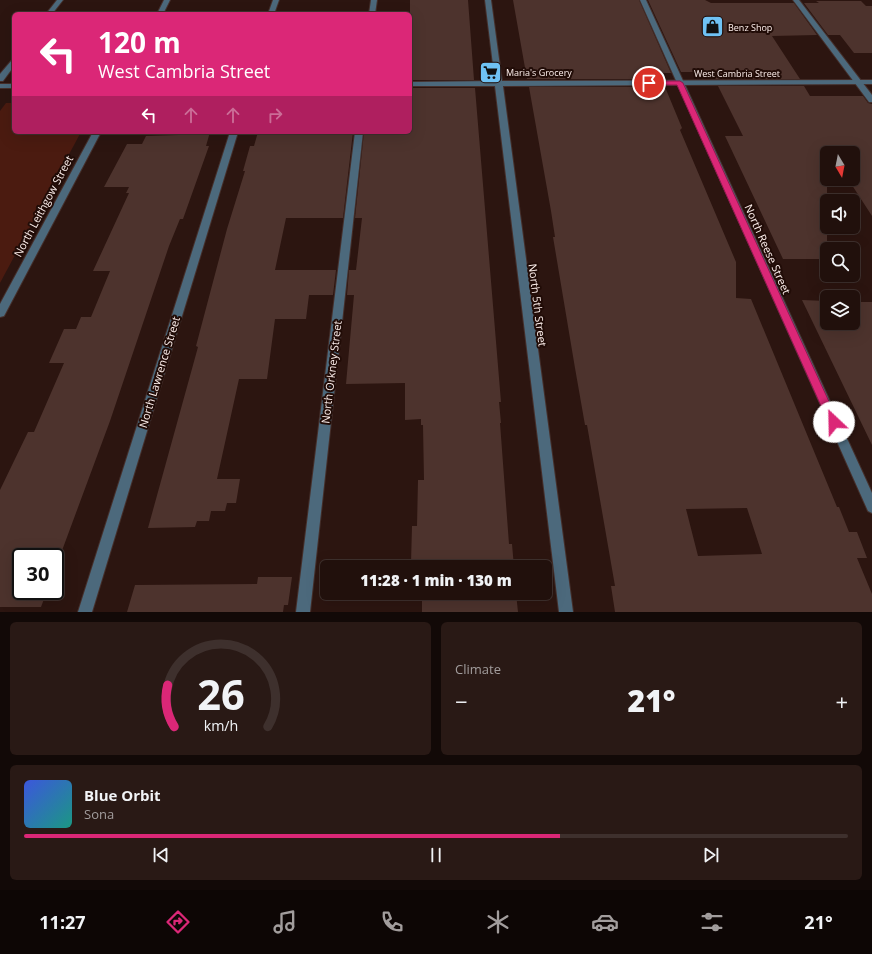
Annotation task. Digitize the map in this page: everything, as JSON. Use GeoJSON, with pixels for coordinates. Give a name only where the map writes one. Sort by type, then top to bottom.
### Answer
{"type":"FeatureCollection","features":[{"type":"Feature","properties":{"kind":"street"},"geometry":{"type":"LineString","coordinates":[[51,12],[60,0]]}},
{"type":"Feature","properties":{"kind":"street"},"geometry":{"type":"LineString","coordinates":[[161,12],[167,0]]}},
{"type":"Feature","properties":{"kind":"street"},"geometry":{"type":"LineString","coordinates":[[272,12],[276,0]]}},
{"type":"Feature","properties":{"kind":"street"},"geometry":{"type":"LineString","coordinates":[[372,12],[374,0]]}},
{"type":"Feature","properties":{"kind":"street","name":"North 5th Street"},"geometry":{"type":"LineString","coordinates":[[488,0],[566,612]]}},
{"type":"Feature","properties":{"kind":"street","name":"North Reese Street"},"geometry":{"type":"LineString","coordinates":[[643,0],[872,508]]}},
{"type":"Feature","properties":{"kind":"street"},"geometry":{"type":"LineString","coordinates":[[796,0],[872,100]]}},
{"type":"Feature","properties":{"kind":"street"},"geometry":{"type":"LineString","coordinates":[[0,79],[12,64]]}},
{"type":"Feature","properties":{"kind":"street","name":"West Cambria Street"},"geometry":{"type":"LineString","coordinates":[[412,84],[872,82]]}},
{"type":"Feature","properties":{"kind":"street"},"geometry":{"type":"LineString","coordinates":[[0,86],[12,86]]}},
{"type":"Feature","properties":{"kind":"street","name":"North Leithgow Street"},"geometry":{"type":"LineString","coordinates":[[0,313],[96,134]]}},
{"type":"Feature","properties":{"kind":"street","name":"North Lawrence Street"},"geometry":{"type":"LineString","coordinates":[[85,612],[233,134]]}},
{"type":"Feature","properties":{"kind":"street","name":"North Orkney Street"},"geometry":{"type":"LineString","coordinates":[[302,612],[359,134]]}},
{"type":"Feature","properties":{"kind":"shaded area"},"geometry":{"type":"Polygon","coordinates":[[[6,103],[12,103],[12,134],[80,134],[0,283],[0,111],[6,103]]]}},
{"type":"Feature","properties":{"kind":"building"},"geometry":{"type":"Polygon","coordinates":[[[410,0],[468,0],[474,80],[412,80],[412,12],[410,12],[410,0]]]}},
{"type":"Feature","properties":{"kind":"building"},"geometry":{"type":"Polygon","coordinates":[[[513,0],[639,0],[671,73],[660,73],[662,79],[527,79],[513,0]]]}},
{"type":"Feature","properties":{"kind":"building"},"geometry":{"type":"Polygon","coordinates":[[[648,0],[705,0],[711,3],[794,3],[817,35],[772,36],[800,79],[714,79],[711,72],[681,72],[648,0]]]}},
{"type":"Feature","properties":{"kind":"building"},"geometry":{"type":"Polygon","coordinates":[[[816,1],[861,1],[866,6],[872,6],[872,53],[854,53],[840,35],[828,35],[804,3],[819,3],[816,1]]]}},
{"type":"Feature","properties":{"kind":"building"},"geometry":{"type":"Polygon","coordinates":[[[718,86],[804,86],[810,96],[863,96],[868,103],[872,104],[872,216],[860,198],[860,194],[858,194],[853,186],[860,186],[860,146],[820,146],[820,186],[827,186],[827,194],[820,194],[820,234],[827,234],[827,242],[820,242],[820,259],[783,259],[725,136],[743,136],[718,86]]]}},
{"type":"Feature","properties":{"kind":"building"},"geometry":{"type":"Polygon","coordinates":[[[529,87],[665,87],[682,128],[680,130],[736,262],[736,298],[751,299],[837,507],[839,507],[849,532],[857,532],[867,558],[857,558],[872,594],[872,612],[615,612],[611,586],[615,586],[587,425],[585,425],[575,368],[553,237],[555,237],[529,87]],[[747,508],[686,509],[698,556],[762,554],[747,508]]]}},
{"type":"Feature","properties":{"kind":"building"},"geometry":{"type":"Polygon","coordinates":[[[412,88],[475,88],[501,402],[499,402],[500,423],[509,544],[512,544],[513,560],[411,560],[412,526],[417,526],[418,480],[424,480],[423,425],[421,425],[421,419],[405,420],[405,383],[346,384],[354,295],[347,295],[349,270],[356,270],[362,218],[355,218],[364,134],[412,134],[412,88]]]}},
{"type":"Feature","properties":{"kind":"building"},"geometry":{"type":"Polygon","coordinates":[[[209,134],[206,146],[209,146],[183,219],[180,219],[169,246],[110,421],[63,548],[12,548],[12,600],[44,600],[41,607],[0,607],[0,490],[28,432],[34,432],[64,363],[49,363],[64,329],[76,329],[81,317],[91,317],[110,271],[93,271],[129,193],[126,193],[129,187],[104,187],[127,144],[142,144],[146,136],[209,134]]]}},
{"type":"Feature","properties":{"kind":"building"},"geometry":{"type":"Polygon","coordinates":[[[257,134],[353,134],[343,218],[286,218],[275,270],[336,270],[333,295],[309,295],[306,319],[275,319],[267,379],[239,379],[217,479],[240,479],[236,503],[227,503],[225,511],[211,511],[209,521],[197,521],[195,527],[148,528],[198,347],[196,346],[227,229],[245,171],[243,171],[250,146],[254,146],[257,134]]]}},
{"type":"Feature","properties":{"kind":"building"},"geometry":{"type":"Polygon","coordinates":[[[802,300],[820,301],[820,330],[860,330],[860,302],[872,302],[872,445],[802,300]]]}},
{"type":"Feature","properties":{"kind":"building"},"geometry":{"type":"Polygon","coordinates":[[[258,577],[292,577],[288,605],[284,605],[283,612],[127,612],[135,585],[257,584],[258,577]]]}},
{"type":"Feature","properties":{"kind":"building"},"geometry":{"type":"Polygon","coordinates":[[[422,600],[517,600],[518,612],[422,612],[422,600]]]}},
{"type":"Feature","properties":{"kind":"place","name":"Benz Shop"},"geometry":{"type":"Point","coordinates":[712,27]}},
{"type":"Feature","properties":{"kind":"place","name":"Maria's Grocery"},"geometry":{"type":"Point","coordinates":[491,72]}},
{"type":"Feature","properties":{"kind":"route"},"geometry":{"type":"LineString","coordinates":[[649,83],[680,83],[834,422]]}}]}
